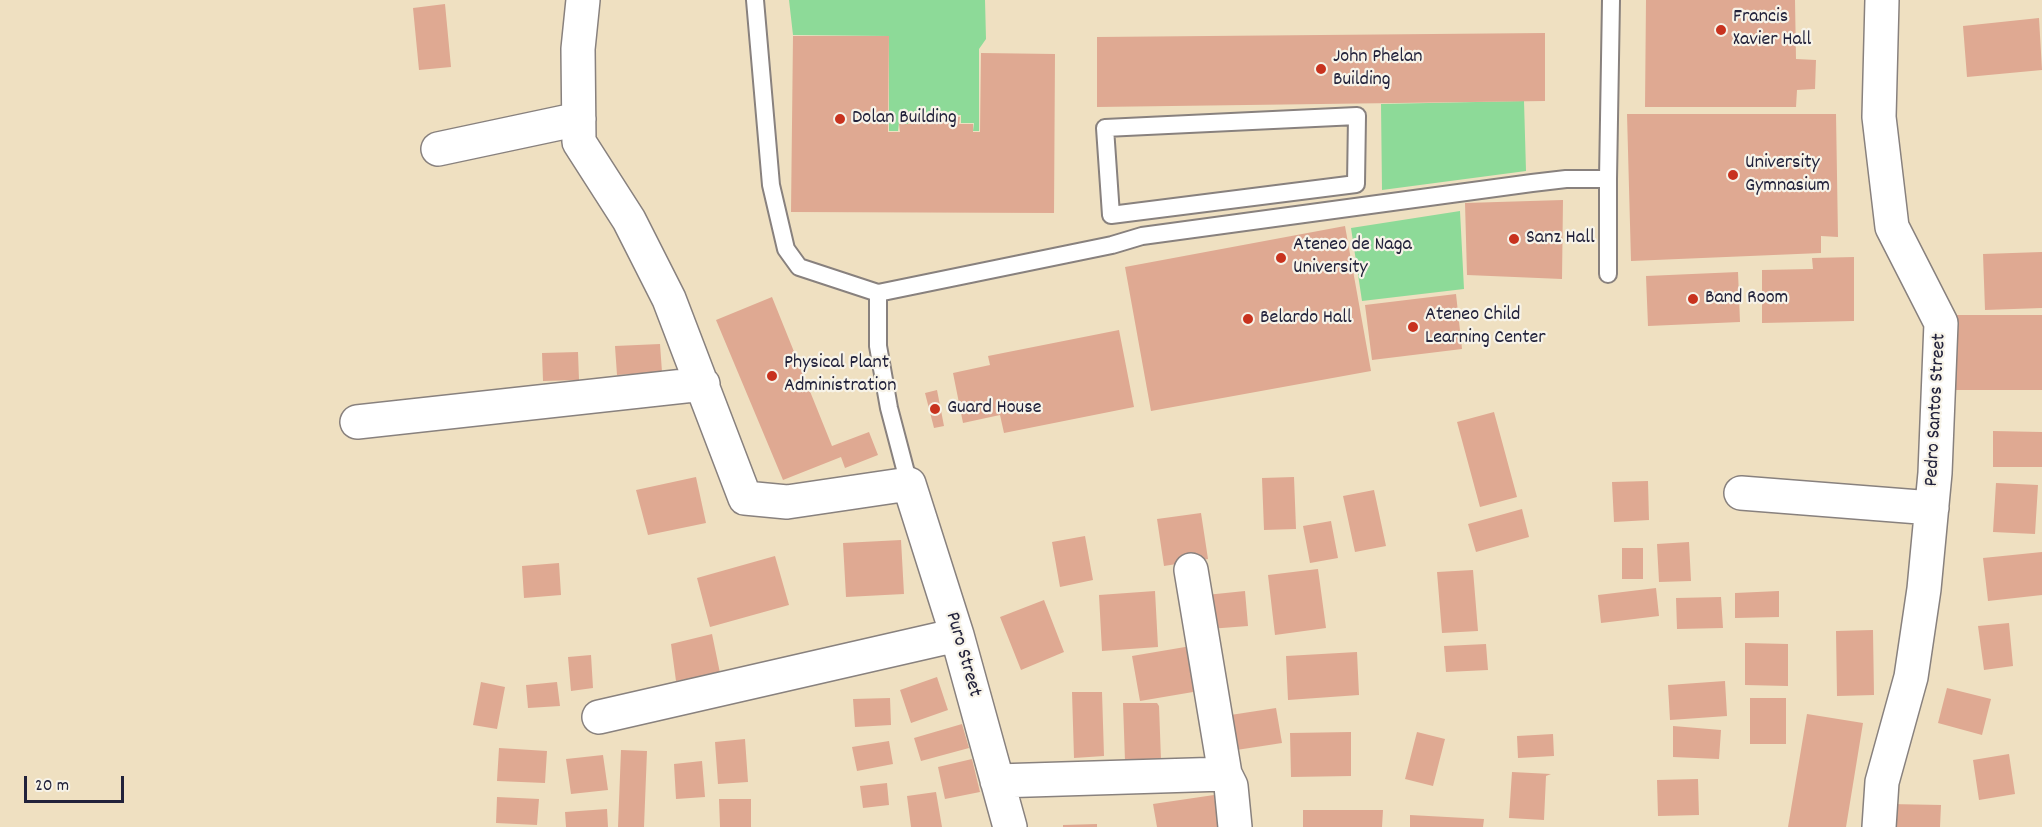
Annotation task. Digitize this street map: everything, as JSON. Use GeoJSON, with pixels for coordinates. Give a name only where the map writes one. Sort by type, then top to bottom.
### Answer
{"type":"FeatureCollection","features":[{"type":"Feature","properties":{"kind":"street"},"geometry":{"type":"LineString","coordinates":[[583,0],[578,49],[579,142],[629,220],[669,299],[745,498],[787,502],[909,484]]}},
{"type":"Feature","properties":{"kind":"street","name":"Pedro Santos Street"},"geometry":{"type":"LineString","coordinates":[[1879,827],[1882,782],[1911,677],[1924,589],[1935,473],[1941,323],[1893,227],[1879,117],[1882,0]]}},
{"type":"Feature","properties":{"kind":"street"},"geometry":{"type":"LineString","coordinates":[[438,149],[579,118]]}},
{"type":"Feature","properties":{"kind":"street"},"geometry":{"type":"LineString","coordinates":[[357,422],[703,384]]}},
{"type":"Feature","properties":{"kind":"street","name":"Puro Street"},"geometry":{"type":"LineString","coordinates":[[909,484],[957,635],[1010,827]]}},
{"type":"Feature","properties":{"kind":"street"},"geometry":{"type":"LineString","coordinates":[[1741,493],[1932,508]]}},
{"type":"Feature","properties":{"kind":"street"},"geometry":{"type":"LineString","coordinates":[[1191,570],[1225,774],[1231,786],[1234,827]]}},
{"type":"Feature","properties":{"kind":"street"},"geometry":{"type":"LineString","coordinates":[[599,717],[957,635]]}},
{"type":"Feature","properties":{"kind":"street"},"geometry":{"type":"LineString","coordinates":[[997,781],[1225,774]]}},
{"type":"Feature","properties":{"kind":"lane"},"geometry":{"type":"LineString","coordinates":[[755,0],[771,185],[786,249],[799,267],[878,293],[1112,245],[1142,236],[1508,186],[1566,179],[1608,179]]}},
{"type":"Feature","properties":{"kind":"lane"},"geometry":{"type":"LineString","coordinates":[[1608,274],[1611,0]]}},
{"type":"Feature","properties":{"kind":"lane"},"geometry":{"type":"LineString","coordinates":[[1110,216],[1356,184],[1357,116],[1105,128],[1110,216],[1112,245]]}},
{"type":"Feature","properties":{"kind":"lane"},"geometry":{"type":"LineString","coordinates":[[878,293],[878,346],[889,408],[909,484]]}},
{"type":"Feature","properties":{"kind":"green space"},"geometry":{"type":"Polygon","coordinates":[[[789,0],[985,0],[986,39],[979,49],[979,131],[973,131],[974,123],[961,123],[961,115],[909,115],[908,124],[899,122],[898,131],[889,131],[889,36],[793,35],[789,0]]]}},
{"type":"Feature","properties":{"kind":"green space"},"geometry":{"type":"Polygon","coordinates":[[[1524,101],[1526,171],[1382,190],[1381,104],[1524,101]]]}},
{"type":"Feature","properties":{"kind":"green space"},"geometry":{"type":"Polygon","coordinates":[[[1460,211],[1464,289],[1362,301],[1351,228],[1460,211]]]}},
{"type":"Feature","properties":{"kind":"building","name":"Francis Xavier Hall"},"geometry":{"type":"Polygon","coordinates":[[[1646,0],[1795,0],[1796,59],[1816,60],[1815,89],[1797,90],[1796,107],[1645,107],[1646,0]]]}},
{"type":"Feature","properties":{"kind":"building"},"geometry":{"type":"Polygon","coordinates":[[[445,4],[451,67],[419,70],[413,8],[445,4]]]}},
{"type":"Feature","properties":{"kind":"building"},"geometry":{"type":"Polygon","coordinates":[[[2039,18],[2042,70],[1967,77],[1963,26],[2039,18]]]}},
{"type":"Feature","properties":{"kind":"building","name":"John Phelan Building"},"geometry":{"type":"Polygon","coordinates":[[[1545,33],[1545,101],[1097,107],[1097,37],[1545,33]]]}},
{"type":"Feature","properties":{"kind":"building","name":"Dolan Building"},"geometry":{"type":"Polygon","coordinates":[[[793,36],[889,36],[888,132],[900,132],[899,124],[910,124],[910,116],[960,117],[959,124],[973,124],[973,132],[980,132],[981,53],[1055,54],[1054,213],[791,212],[793,36]]]}},
{"type":"Feature","properties":{"kind":"building","name":"University Gymnasium"},"geometry":{"type":"Polygon","coordinates":[[[1627,114],[1836,114],[1838,237],[1821,236],[1821,253],[1631,261],[1627,114]]]}},
{"type":"Feature","properties":{"kind":"building","name":"Sanz Hall"},"geometry":{"type":"Polygon","coordinates":[[[1563,200],[1562,279],[1467,275],[1465,203],[1563,200]]]}},
{"type":"Feature","properties":{"kind":"building","name":"Belardo Hall"},"geometry":{"type":"Polygon","coordinates":[[[1345,226],[1371,371],[1151,411],[1125,267],[1345,226]]]}},
{"type":"Feature","properties":{"kind":"building"},"geometry":{"type":"Polygon","coordinates":[[[2042,252],[2042,308],[1985,310],[1983,254],[2042,252]]]}},
{"type":"Feature","properties":{"kind":"building"},"geometry":{"type":"Polygon","coordinates":[[[1854,257],[1854,321],[1762,323],[1762,270],[1813,269],[1812,258],[1854,257]]]}},
{"type":"Feature","properties":{"kind":"building","name":"Band Room"},"geometry":{"type":"Polygon","coordinates":[[[1738,272],[1740,322],[1648,326],[1646,276],[1738,272]]]}},
{"type":"Feature","properties":{"kind":"building","name":"Ateneo Child Learning Center"},"geometry":{"type":"Polygon","coordinates":[[[1456,294],[1462,349],[1372,360],[1365,305],[1456,294]]]}},
{"type":"Feature","properties":{"kind":"building","name":"Physical Plant Administration"},"geometry":{"type":"Polygon","coordinates":[[[772,297],[832,446],[869,432],[878,455],[845,468],[841,457],[783,480],[716,320],[772,297]]]}},
{"type":"Feature","properties":{"kind":"building"},"geometry":{"type":"Polygon","coordinates":[[[1950,315],[2042,315],[2042,390],[1950,390],[1950,315]]]}},
{"type":"Feature","properties":{"kind":"building"},"geometry":{"type":"Polygon","coordinates":[[[1119,330],[1134,407],[1004,433],[1000,415],[963,423],[953,373],[990,365],[988,356],[1119,330]]]}},
{"type":"Feature","properties":{"kind":"building"},"geometry":{"type":"Polygon","coordinates":[[[660,344],[662,372],[617,375],[615,346],[660,344]]]}},
{"type":"Feature","properties":{"kind":"building"},"geometry":{"type":"Polygon","coordinates":[[[578,352],[579,380],[543,381],[542,353],[578,352]]]}},
{"type":"Feature","properties":{"kind":"building","name":"Guard House"},"geometry":{"type":"Polygon","coordinates":[[[937,390],[944,426],[934,428],[925,393],[937,390]]]}},
{"type":"Feature","properties":{"kind":"building"},"geometry":{"type":"Polygon","coordinates":[[[1494,412],[1517,497],[1480,507],[1457,422],[1494,412]]]}},
{"type":"Feature","properties":{"kind":"building"},"geometry":{"type":"Polygon","coordinates":[[[1993,431],[2042,432],[2042,467],[1993,467],[1993,431]]]}},
{"type":"Feature","properties":{"kind":"building"},"geometry":{"type":"Polygon","coordinates":[[[696,477],[706,523],[648,535],[636,490],[696,477]]]}},
{"type":"Feature","properties":{"kind":"building"},"geometry":{"type":"Polygon","coordinates":[[[1294,477],[1296,529],[1264,530],[1262,478],[1294,477]]]}},
{"type":"Feature","properties":{"kind":"building"},"geometry":{"type":"Polygon","coordinates":[[[1648,481],[1649,520],[1614,522],[1612,482],[1648,481]]]}},
{"type":"Feature","properties":{"kind":"building"},"geometry":{"type":"Polygon","coordinates":[[[1996,483],[2038,485],[2035,534],[1993,532],[1996,483]]]}},
{"type":"Feature","properties":{"kind":"building"},"geometry":{"type":"Polygon","coordinates":[[[1374,490],[1386,546],[1355,552],[1343,496],[1374,490]]]}},
{"type":"Feature","properties":{"kind":"building"},"geometry":{"type":"Polygon","coordinates":[[[1522,509],[1529,537],[1476,552],[1468,524],[1522,509]]]}},
{"type":"Feature","properties":{"kind":"building"},"geometry":{"type":"Polygon","coordinates":[[[1201,513],[1208,559],[1164,566],[1157,519],[1201,513]]]}},
{"type":"Feature","properties":{"kind":"building"},"geometry":{"type":"Polygon","coordinates":[[[1331,521],[1338,558],[1310,563],[1303,526],[1331,521]]]}},
{"type":"Feature","properties":{"kind":"building"},"geometry":{"type":"Polygon","coordinates":[[[1085,536],[1093,580],[1060,587],[1052,542],[1085,536]]]}},
{"type":"Feature","properties":{"kind":"building"},"geometry":{"type":"Polygon","coordinates":[[[901,540],[904,594],[846,597],[843,543],[901,540]]]}},
{"type":"Feature","properties":{"kind":"building"},"geometry":{"type":"Polygon","coordinates":[[[1689,542],[1691,581],[1659,582],[1657,544],[1689,542]]]}},
{"type":"Feature","properties":{"kind":"building"},"geometry":{"type":"Polygon","coordinates":[[[1622,548],[1643,548],[1643,579],[1622,579],[1622,548]]]}},
{"type":"Feature","properties":{"kind":"building"},"geometry":{"type":"Polygon","coordinates":[[[2042,552],[2042,595],[1988,601],[1983,558],[2042,552]]]}},
{"type":"Feature","properties":{"kind":"building"},"geometry":{"type":"Polygon","coordinates":[[[775,556],[789,605],[710,627],[697,578],[775,556]]]}},
{"type":"Feature","properties":{"kind":"building"},"geometry":{"type":"Polygon","coordinates":[[[559,563],[561,595],[524,598],[522,566],[559,563]]]}},
{"type":"Feature","properties":{"kind":"building"},"geometry":{"type":"Polygon","coordinates":[[[1318,569],[1326,628],[1275,635],[1268,575],[1318,569]]]}},
{"type":"Feature","properties":{"kind":"building"},"geometry":{"type":"Polygon","coordinates":[[[1473,570],[1478,631],[1442,633],[1437,572],[1473,570]]]}},
{"type":"Feature","properties":{"kind":"building"},"geometry":{"type":"Polygon","coordinates":[[[1656,588],[1659,616],[1601,623],[1598,595],[1656,588]]]}},
{"type":"Feature","properties":{"kind":"building"},"geometry":{"type":"Polygon","coordinates":[[[1155,591],[1158,647],[1102,651],[1099,595],[1155,591]]]}},
{"type":"Feature","properties":{"kind":"building"},"geometry":{"type":"Polygon","coordinates":[[[1245,591],[1248,626],[1209,629],[1206,595],[1245,591]]]}},
{"type":"Feature","properties":{"kind":"building"},"geometry":{"type":"Polygon","coordinates":[[[1779,591],[1779,617],[1735,618],[1735,593],[1779,591]]]}},
{"type":"Feature","properties":{"kind":"building"},"geometry":{"type":"Polygon","coordinates":[[[1721,597],[1723,628],[1677,629],[1676,598],[1721,597]]]}},
{"type":"Feature","properties":{"kind":"building"},"geometry":{"type":"Polygon","coordinates":[[[1044,600],[1064,652],[1021,670],[1000,617],[1044,600]]]}},
{"type":"Feature","properties":{"kind":"building"},"geometry":{"type":"Polygon","coordinates":[[[2009,623],[2013,666],[1984,670],[1978,626],[2009,623]]]}},
{"type":"Feature","properties":{"kind":"building"},"geometry":{"type":"Polygon","coordinates":[[[1873,630],[1874,695],[1837,696],[1836,631],[1873,630]]]}},
{"type":"Feature","properties":{"kind":"building"},"geometry":{"type":"Polygon","coordinates":[[[712,634],[720,673],[676,681],[671,644],[712,634]]]}},
{"type":"Feature","properties":{"kind":"building"},"geometry":{"type":"Polygon","coordinates":[[[1745,643],[1788,644],[1788,686],[1745,685],[1745,643]]]}},
{"type":"Feature","properties":{"kind":"building"},"geometry":{"type":"Polygon","coordinates":[[[1486,644],[1488,670],[1446,672],[1444,646],[1486,644]]]}},
{"type":"Feature","properties":{"kind":"building"},"geometry":{"type":"Polygon","coordinates":[[[1191,646],[1199,691],[1140,701],[1132,656],[1191,646]]]}},
{"type":"Feature","properties":{"kind":"building"},"geometry":{"type":"Polygon","coordinates":[[[1357,652],[1359,695],[1288,700],[1286,656],[1357,652]]]}},
{"type":"Feature","properties":{"kind":"building"},"geometry":{"type":"Polygon","coordinates":[[[591,655],[593,688],[571,691],[568,657],[591,655]]]}},
{"type":"Feature","properties":{"kind":"building"},"geometry":{"type":"Polygon","coordinates":[[[937,677],[948,710],[911,723],[900,690],[937,677]]]}},
{"type":"Feature","properties":{"kind":"building"},"geometry":{"type":"Polygon","coordinates":[[[1725,681],[1727,716],[1670,720],[1668,685],[1725,681]]]}},
{"type":"Feature","properties":{"kind":"building"},"geometry":{"type":"Polygon","coordinates":[[[481,682],[505,687],[497,729],[473,725],[481,682]]]}},
{"type":"Feature","properties":{"kind":"building"},"geometry":{"type":"Polygon","coordinates":[[[557,682],[560,706],[528,708],[526,685],[557,682]]]}},
{"type":"Feature","properties":{"kind":"building"},"geometry":{"type":"Polygon","coordinates":[[[1947,688],[1991,699],[1982,735],[1938,723],[1947,688]]]}},
{"type":"Feature","properties":{"kind":"building"},"geometry":{"type":"Polygon","coordinates":[[[1072,692],[1102,692],[1104,756],[1074,758],[1072,692]]]}},
{"type":"Feature","properties":{"kind":"building"},"geometry":{"type":"Polygon","coordinates":[[[890,698],[891,725],[855,727],[853,699],[890,698]]]}},
{"type":"Feature","properties":{"kind":"building"},"geometry":{"type":"Polygon","coordinates":[[[1750,698],[1786,698],[1786,744],[1750,744],[1750,698]]]}},
{"type":"Feature","properties":{"kind":"building"},"geometry":{"type":"Polygon","coordinates":[[[1123,703],[1157,703],[1159,706],[1161,760],[1125,761],[1123,703]]]}},
{"type":"Feature","properties":{"kind":"building"},"geometry":{"type":"Polygon","coordinates":[[[1276,708],[1282,743],[1230,751],[1224,716],[1276,708]]]}},
{"type":"Feature","properties":{"kind":"building"},"geometry":{"type":"Polygon","coordinates":[[[1807,714],[1863,723],[1846,827],[1788,827],[1807,714]]]}},
{"type":"Feature","properties":{"kind":"building"},"geometry":{"type":"Polygon","coordinates":[[[962,724],[969,748],[921,761],[914,738],[962,724]]]}},
{"type":"Feature","properties":{"kind":"building"},"geometry":{"type":"Polygon","coordinates":[[[1673,726],[1721,730],[1719,759],[1673,757],[1673,726]]]}},
{"type":"Feature","properties":{"kind":"building"},"geometry":{"type":"Polygon","coordinates":[[[1351,732],[1351,776],[1291,777],[1290,733],[1351,732]]]}},
{"type":"Feature","properties":{"kind":"building"},"geometry":{"type":"Polygon","coordinates":[[[1417,732],[1445,739],[1433,786],[1405,779],[1417,732]]]}},
{"type":"Feature","properties":{"kind":"building"},"geometry":{"type":"Polygon","coordinates":[[[1553,734],[1554,756],[1518,758],[1517,736],[1553,734]]]}},
{"type":"Feature","properties":{"kind":"building"},"geometry":{"type":"Polygon","coordinates":[[[745,739],[748,782],[718,784],[715,742],[745,739]]]}},
{"type":"Feature","properties":{"kind":"building"},"geometry":{"type":"Polygon","coordinates":[[[889,741],[893,764],[857,771],[852,747],[889,741]]]}},
{"type":"Feature","properties":{"kind":"building"},"geometry":{"type":"Polygon","coordinates":[[[499,748],[547,751],[545,783],[497,781],[499,748]]]}},
{"type":"Feature","properties":{"kind":"building"},"geometry":{"type":"Polygon","coordinates":[[[621,750],[647,751],[644,827],[618,827],[621,750]]]}},
{"type":"Feature","properties":{"kind":"building"},"geometry":{"type":"Polygon","coordinates":[[[2009,754],[2015,794],[1979,800],[1973,760],[2009,754]]]}},
{"type":"Feature","properties":{"kind":"building"},"geometry":{"type":"Polygon","coordinates":[[[603,755],[608,790],[571,794],[566,759],[603,755]]]}},
{"type":"Feature","properties":{"kind":"building"},"geometry":{"type":"Polygon","coordinates":[[[972,759],[980,792],[945,799],[938,767],[972,759]]]}},
{"type":"Feature","properties":{"kind":"building"},"geometry":{"type":"Polygon","coordinates":[[[702,761],[705,797],[676,799],[674,764],[702,761]]]}},
{"type":"Feature","properties":{"kind":"building"},"geometry":{"type":"Polygon","coordinates":[[[1512,772],[1551,774],[1546,776],[1544,820],[1509,818],[1512,772]]]}},
{"type":"Feature","properties":{"kind":"building"},"geometry":{"type":"Polygon","coordinates":[[[1698,779],[1699,815],[1658,816],[1657,780],[1698,779]]]}},
{"type":"Feature","properties":{"kind":"building"},"geometry":{"type":"Polygon","coordinates":[[[887,783],[889,805],[863,808],[860,786],[887,783]]]}},
{"type":"Feature","properties":{"kind":"building"},"geometry":{"type":"Polygon","coordinates":[[[936,792],[942,827],[911,827],[907,796],[936,792]]]}},
{"type":"Feature","properties":{"kind":"building"},"geometry":{"type":"Polygon","coordinates":[[[1214,795],[1219,827],[1157,827],[1153,804],[1214,795]]]}},
{"type":"Feature","properties":{"kind":"building"},"geometry":{"type":"Polygon","coordinates":[[[497,797],[539,799],[537,825],[496,823],[497,797]]]}},
{"type":"Feature","properties":{"kind":"building"},"geometry":{"type":"Polygon","coordinates":[[[719,799],[751,799],[751,827],[720,827],[719,799]]]}},
{"type":"Feature","properties":{"kind":"building"},"geometry":{"type":"Polygon","coordinates":[[[1889,804],[1941,805],[1940,827],[1888,827],[1889,804]]]}},
{"type":"Feature","properties":{"kind":"building"},"geometry":{"type":"Polygon","coordinates":[[[607,809],[608,827],[566,827],[565,812],[607,809]]]}},
{"type":"Feature","properties":{"kind":"building"},"geometry":{"type":"Polygon","coordinates":[[[1303,810],[1383,810],[1382,827],[1303,827],[1303,810]]]}},
{"type":"Feature","properties":{"kind":"building"},"geometry":{"type":"Polygon","coordinates":[[[1410,815],[1484,819],[1483,827],[1410,827],[1410,815]]]}},
{"type":"Feature","properties":{"kind":"building"},"geometry":{"type":"Polygon","coordinates":[[[1097,824],[1097,827],[1063,827],[1063,825],[1097,824]]]}},
{"type":"Feature","properties":{"kind":"place","name":"Francis Xavier Hall"},"geometry":{"type":"Point","coordinates":[1721,30]}},
{"type":"Feature","properties":{"kind":"place","name":"John Phelan Building"},"geometry":{"type":"Point","coordinates":[1321,69]}},
{"type":"Feature","properties":{"kind":"place","name":"Dolan Building"},"geometry":{"type":"Point","coordinates":[840,119]}},
{"type":"Feature","properties":{"kind":"place","name":"University Gymnasium"},"geometry":{"type":"Point","coordinates":[1733,175]}},
{"type":"Feature","properties":{"kind":"place","name":"Sanz Hall"},"geometry":{"type":"Point","coordinates":[1514,239]}},
{"type":"Feature","properties":{"kind":"place","name":"Ateneo de Naga University"},"geometry":{"type":"Point","coordinates":[1281,258]}},
{"type":"Feature","properties":{"kind":"place","name":"Band Room"},"geometry":{"type":"Point","coordinates":[1693,299]}},
{"type":"Feature","properties":{"kind":"place","name":"Belardo Hall"},"geometry":{"type":"Point","coordinates":[1248,319]}},
{"type":"Feature","properties":{"kind":"place","name":"Ateneo Child Learning Center"},"geometry":{"type":"Point","coordinates":[1413,327]}},
{"type":"Feature","properties":{"kind":"place","name":"Physical Plant Administration"},"geometry":{"type":"Point","coordinates":[772,376]}},
{"type":"Feature","properties":{"kind":"place","name":"Guard House"},"geometry":{"type":"Point","coordinates":[935,409]}}]}
